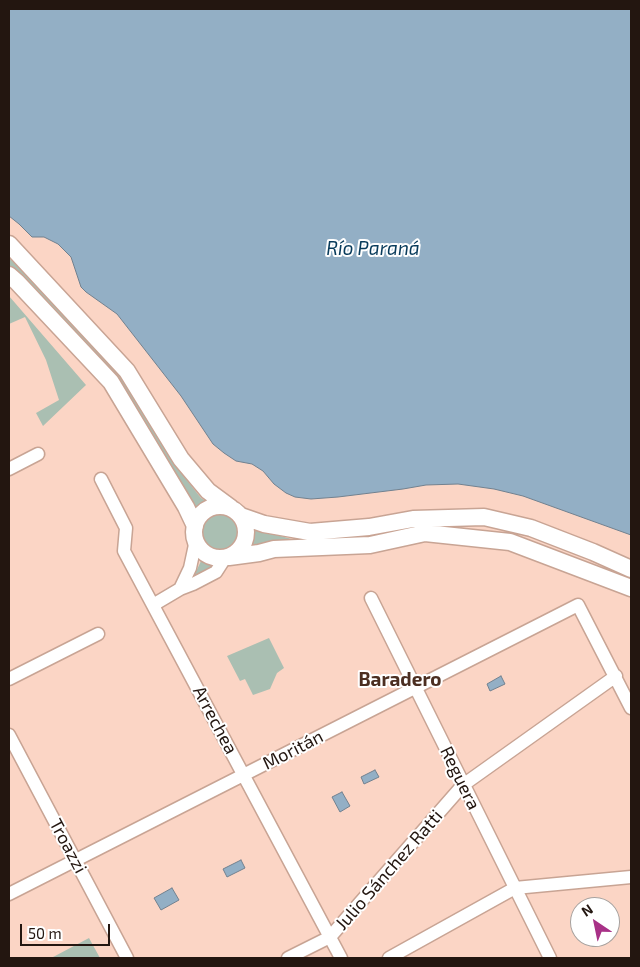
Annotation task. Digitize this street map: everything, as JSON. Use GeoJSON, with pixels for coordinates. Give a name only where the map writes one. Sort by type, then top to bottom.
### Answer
{"type":"FeatureCollection","features":[{"type":"Feature","properties":{"kind":"main road"},"geometry":{"type":"LineString","coordinates":[[9,244],[126,371],[181,459],[208,491],[236,512],[245,523],[246,539],[242,547],[236,553],[227,557]]}},
{"type":"Feature","properties":{"kind":"main road"},"geometry":{"type":"LineString","coordinates":[[9,275],[111,382],[186,507],[199,546],[210,556],[217,558],[227,557],[274,549],[370,545],[425,533],[510,542],[631,588]]}},
{"type":"Feature","properties":{"kind":"main road"},"geometry":{"type":"LineString","coordinates":[[195,533],[199,518],[205,511],[213,507],[222,506],[269,525],[310,532],[369,527],[413,519],[484,518],[531,528],[631,569]]}},
{"type":"Feature","properties":{"kind":"street"},"geometry":{"type":"LineString","coordinates":[[9,469],[38,454]]}},
{"type":"Feature","properties":{"kind":"street","name":"Arrechea"},"geometry":{"type":"LineString","coordinates":[[101,479],[126,528],[124,551],[341,958]]}},
{"type":"Feature","properties":{"kind":"street"},"geometry":{"type":"LineString","coordinates":[[180,589],[190,568],[195,533]]}},
{"type":"Feature","properties":{"kind":"street"},"geometry":{"type":"LineString","coordinates":[[153,605],[180,589],[216,572],[227,557]]}},
{"type":"Feature","properties":{"kind":"street","name":"Reguera"},"geometry":{"type":"LineString","coordinates":[[371,598],[550,958]]}},
{"type":"Feature","properties":{"kind":"street","name":"Moritán"},"geometry":{"type":"LineString","coordinates":[[9,894],[578,605],[616,676]]}},
{"type":"Feature","properties":{"kind":"street"},"geometry":{"type":"LineString","coordinates":[[9,679],[98,634]]}},
{"type":"Feature","properties":{"kind":"street"},"geometry":{"type":"LineString","coordinates":[[616,676],[631,708]]}},
{"type":"Feature","properties":{"kind":"street","name":"Julio Sánchez Ratti"},"geometry":{"type":"LineString","coordinates":[[330,937],[463,785],[616,676]]}},
{"type":"Feature","properties":{"kind":"street","name":"Troazzi"},"geometry":{"type":"LineString","coordinates":[[9,735],[127,958]]}},
{"type":"Feature","properties":{"kind":"street"},"geometry":{"type":"LineString","coordinates":[[389,958],[515,888],[631,877]]}},
{"type":"Feature","properties":{"kind":"street"},"geometry":{"type":"LineString","coordinates":[[288,958],[330,937]]}},
{"type":"Feature","properties":{"kind":"green space"},"geometry":{"type":"Polygon","coordinates":[[[9,258],[21,268],[120,376],[174,464],[201,498],[209,503],[195,512],[172,467],[116,379],[9,265],[9,258]]]}},
{"type":"Feature","properties":{"kind":"green space"},"geometry":{"type":"Polygon","coordinates":[[[9,296],[86,385],[43,426],[36,413],[59,400],[46,360],[25,317],[9,324],[9,296]]]}},
{"type":"Feature","properties":{"kind":"green space"},"geometry":{"type":"Polygon","coordinates":[[[225,511],[233,514],[239,520],[242,532],[239,544],[233,550],[217,553],[209,550],[203,544],[200,528],[203,520],[209,514],[225,511]]]}},
{"type":"Feature","properties":{"kind":"green space"},"geometry":{"type":"Polygon","coordinates":[[[249,527],[295,540],[248,549],[252,536],[249,527]]]}},
{"type":"Feature","properties":{"kind":"green space"},"geometry":{"type":"Polygon","coordinates":[[[201,561],[215,567],[191,582],[201,561]]]}},
{"type":"Feature","properties":{"kind":"green space"},"geometry":{"type":"Polygon","coordinates":[[[269,638],[284,668],[277,673],[270,689],[253,695],[245,679],[240,681],[227,656],[269,638]]]}},
{"type":"Feature","properties":{"kind":"green space"},"geometry":{"type":"Polygon","coordinates":[[[89,938],[100,958],[51,958],[55,956],[89,938]]]}},
{"type":"Feature","properties":{"kind":"water","name":"Río Paraná"},"geometry":{"type":"Polygon","coordinates":[[[9,9],[631,9],[631,535],[523,496],[494,489],[458,484],[426,485],[338,497],[311,499],[295,497],[274,484],[263,471],[252,464],[236,461],[213,444],[181,396],[117,314],[81,287],[71,257],[58,244],[44,237],[32,237],[9,216],[9,9]]]}},
{"type":"Feature","properties":{"kind":"water"},"geometry":{"type":"Polygon","coordinates":[[[501,676],[505,684],[490,691],[487,684],[501,676]]]}},
{"type":"Feature","properties":{"kind":"water"},"geometry":{"type":"Polygon","coordinates":[[[375,770],[379,777],[364,784],[361,777],[375,770]]]}},
{"type":"Feature","properties":{"kind":"water"},"geometry":{"type":"Polygon","coordinates":[[[342,792],[350,806],[340,812],[332,797],[342,792]]]}},
{"type":"Feature","properties":{"kind":"water"},"geometry":{"type":"Polygon","coordinates":[[[241,860],[245,868],[227,877],[223,869],[241,860]]]}},
{"type":"Feature","properties":{"kind":"water"},"geometry":{"type":"Polygon","coordinates":[[[172,888],[179,900],[161,910],[154,898],[172,888]]]}},
{"type":"Feature","properties":{"kind":"district","name":"Baradero"},"geometry":{"type":"Point","coordinates":[400,680]}}]}
